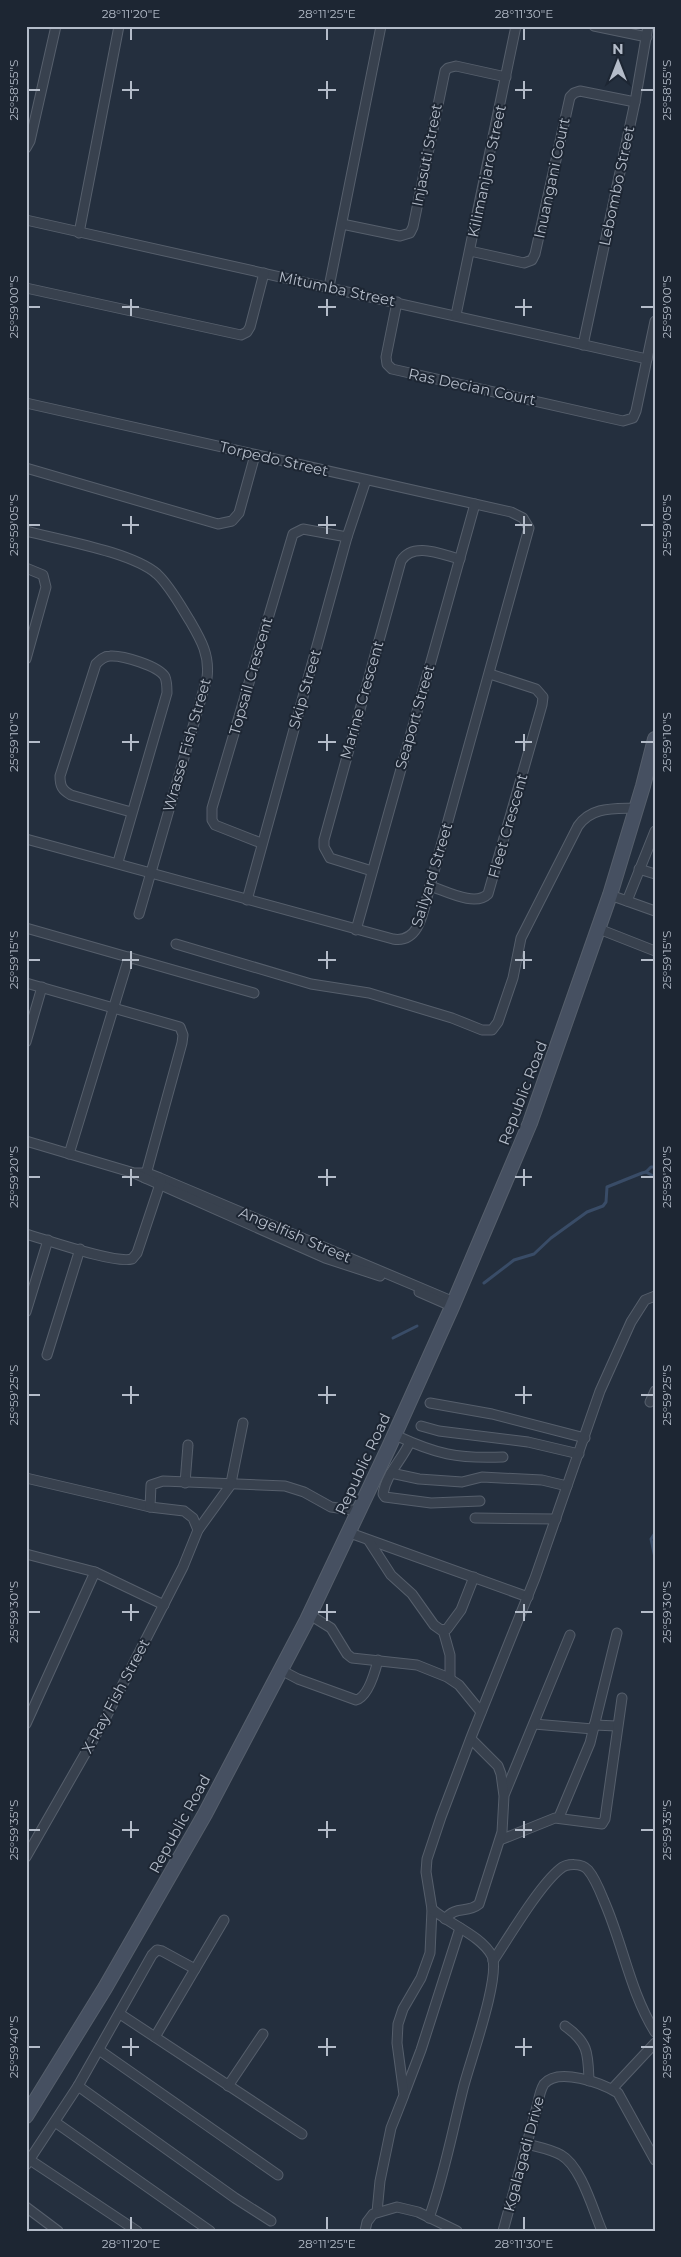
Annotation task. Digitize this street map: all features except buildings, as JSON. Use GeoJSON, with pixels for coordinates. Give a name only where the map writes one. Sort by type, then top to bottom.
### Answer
{"type":"FeatureCollection","features":[{"type":"Feature","properties":{"kind":"street"},"geometry":{"type":"LineString","coordinates":[[26,148],[30,141],[56,26]]}},
{"type":"Feature","properties":{"kind":"street"},"geometry":{"type":"LineString","coordinates":[[79,233],[119,26]]}},
{"type":"Feature","properties":{"kind":"street"},"geometry":{"type":"LineString","coordinates":[[329,287],[381,26]]}},
{"type":"Feature","properties":{"kind":"street","name":"Kilimanjaro Street"},"geometry":{"type":"LineString","coordinates":[[456,315],[516,26]]}},
{"type":"Feature","properties":{"kind":"street"},"geometry":{"type":"LineString","coordinates":[[594,26],[647,37]]}},
{"type":"Feature","properties":{"kind":"street","name":"Lebombo Street"},"geometry":{"type":"LineString","coordinates":[[583,344],[634,102],[648,26]]}},
{"type":"Feature","properties":{"kind":"street","name":"Injasuti Street"},"geometry":{"type":"LineString","coordinates":[[342,224],[400,236],[410,233],[413,227],[445,72],[448,68],[456,66],[506,77]]}},
{"type":"Feature","properties":{"kind":"street","name":"Inuangani Court"},"geometry":{"type":"LineString","coordinates":[[470,251],[524,263],[532,260],[535,254],[570,97],[580,91],[634,102]]}},
{"type":"Feature","properties":{"kind":"street","name":"Mitumba Street"},"geometry":{"type":"LineString","coordinates":[[26,220],[647,359]]}},
{"type":"Feature","properties":{"kind":"street"},"geometry":{"type":"LineString","coordinates":[[26,288],[241,335],[247,332],[250,327],[264,273]]}},
{"type":"Feature","properties":{"kind":"street","name":"Ras Decian Court"},"geometry":{"type":"LineString","coordinates":[[397,302],[386,360],[392,369],[620,420],[629,420],[634,416],[647,359]]}},
{"type":"Feature","properties":{"kind":"street"},"geometry":{"type":"LineString","coordinates":[[647,359],[655,321]]}},
{"type":"Feature","properties":{"kind":"street","name":"Torpedo Street"},"geometry":{"type":"LineString","coordinates":[[26,403],[511,512],[521,516]]}},
{"type":"Feature","properties":{"kind":"street"},"geometry":{"type":"LineString","coordinates":[[26,468],[218,524],[232,522],[239,513],[255,455]]}},
{"type":"Feature","properties":{"kind":"street","name":"Skip Street"},"geometry":{"type":"LineString","coordinates":[[247,900],[261,843],[347,538],[366,480]]}},
{"type":"Feature","properties":{"kind":"street","name":"Seaport Street"},"geometry":{"type":"LineString","coordinates":[[356,930],[475,504]]}},
{"type":"Feature","properties":{"kind":"street","name":"Sailyard Street"},"geometry":{"type":"LineString","coordinates":[[26,839],[118,862],[151,873],[356,930],[400,940],[410,937],[417,929],[430,886],[528,532],[528,525],[521,516]]}},
{"type":"Feature","properties":{"kind":"street","name":"Topsail Crescent"},"geometry":{"type":"LineString","coordinates":[[261,843],[214,825],[212,808],[293,534],[303,529],[347,538]]}},
{"type":"Feature","properties":{"kind":"street","name":"Wrasse Fish Street"},"geometry":{"type":"LineString","coordinates":[[26,531],[124,557],[148,567],[164,582],[181,606],[208,655],[207,678],[139,914]]}},
{"type":"Feature","properties":{"kind":"street","name":"Marine Crescent"},"geometry":{"type":"LineString","coordinates":[[372,871],[330,858],[324,847],[324,840],[401,561],[410,552],[419,550],[460,559]]}},
{"type":"Feature","properties":{"kind":"street"},"geometry":{"type":"LineString","coordinates":[[26,568],[43,575],[46,587],[26,660]]}},
{"type":"Feature","properties":{"kind":"street"},"geometry":{"type":"LineString","coordinates":[[118,862],[167,693],[167,684],[160,672],[152,667],[118,656],[108,656],[96,664],[60,776],[60,785],[64,791],[71,795],[131,812]]}},
{"type":"Feature","properties":{"kind":"street","name":"Fleet Crescent"},"geometry":{"type":"LineString","coordinates":[[430,886],[474,900],[484,898],[488,894],[542,706],[543,697],[536,689],[490,674]]}},
{"type":"Feature","properties":{"kind":"street","name":"Republic Road"},"geometry":{"type":"LineString","coordinates":[[26,2116],[96,2003],[171,1875],[282,1670],[350,1533],[453,1304],[503,1184],[518,1154],[599,929],[637,808],[651,778],[655,739]]}},
{"type":"Feature","properties":{"kind":"street"},"geometry":{"type":"LineString","coordinates":[[176,944],[311,984],[369,993],[452,1018],[482,1030],[492,1030],[498,1022],[513,978],[521,938],[578,826],[584,818],[599,810],[637,808]]}},
{"type":"Feature","properties":{"kind":"street"},"geometry":{"type":"LineString","coordinates":[[627,900],[654,835]]}},
{"type":"Feature","properties":{"kind":"street"},"geometry":{"type":"LineString","coordinates":[[639,869],[655,874]]}},
{"type":"Feature","properties":{"kind":"street"},"geometry":{"type":"LineString","coordinates":[[610,895],[655,911]]}},
{"type":"Feature","properties":{"kind":"street"},"geometry":{"type":"LineString","coordinates":[[26,928],[254,993]]}},
{"type":"Feature","properties":{"kind":"street"},"geometry":{"type":"LineString","coordinates":[[599,929],[655,951]]}},
{"type":"Feature","properties":{"kind":"street"},"geometry":{"type":"LineString","coordinates":[[69,1154],[116,1007],[129,957]]}},
{"type":"Feature","properties":{"kind":"street"},"geometry":{"type":"LineString","coordinates":[[26,982],[180,1027],[183,1035],[146,1177]]}},
{"type":"Feature","properties":{"kind":"street"},"geometry":{"type":"LineString","coordinates":[[26,1042],[42,987]]}},
{"type":"Feature","properties":{"kind":"street","name":"Angelfish Street"},"geometry":{"type":"LineString","coordinates":[[26,1141],[161,1182],[325,1258],[453,1304]]}},
{"type":"Feature","properties":{"kind":"street"},"geometry":{"type":"LineString","coordinates":[[26,1234],[127,1260],[137,1254],[161,1182]]}},
{"type":"Feature","properties":{"kind":"street"},"geometry":{"type":"LineString","coordinates":[[26,1312],[48,1240]]}},
{"type":"Feature","properties":{"kind":"street"},"geometry":{"type":"LineString","coordinates":[[47,1355],[80,1249]]}},
{"type":"Feature","properties":{"kind":"street"},"geometry":{"type":"LineString","coordinates":[[404,2095],[397,2043],[398,2024],[403,2009],[421,1978],[429,1957],[432,1934],[432,1909],[426,1872],[427,1859],[481,1712],[528,1597],[600,1391],[631,1322],[645,1300],[655,1296]]}},
{"type":"Feature","properties":{"kind":"street"},"geometry":{"type":"LineString","coordinates":[[650,1402],[655,1391]]}},
{"type":"Feature","properties":{"kind":"street"},"geometry":{"type":"LineString","coordinates":[[430,1403],[492,1414],[585,1438]]}},
{"type":"Feature","properties":{"kind":"street"},"geometry":{"type":"LineString","coordinates":[[231,1483],[243,1423]]}},
{"type":"Feature","properties":{"kind":"street"},"geometry":{"type":"LineString","coordinates":[[421,1426],[443,1432],[528,1442],[579,1454]]}},
{"type":"Feature","properties":{"kind":"street"},"geometry":{"type":"LineString","coordinates":[[394,1435],[428,1450],[452,1456],[503,1457]]}},
{"type":"Feature","properties":{"kind":"street"},"geometry":{"type":"LineString","coordinates":[[410,1442],[402,1458],[391,1473],[383,1492],[386,1498],[431,1503],[480,1500]]}},
{"type":"Feature","properties":{"kind":"street"},"geometry":{"type":"LineString","coordinates":[[185,1483],[188,1445]]}},
{"type":"Feature","properties":{"kind":"street"},"geometry":{"type":"LineString","coordinates":[[391,1473],[419,1479],[462,1482],[477,1477],[542,1480],[568,1486]]}},
{"type":"Feature","properties":{"kind":"street"},"geometry":{"type":"LineString","coordinates":[[26,1478],[150,1507],[188,1513],[196,1522],[198,1530]]}},
{"type":"Feature","properties":{"kind":"street"},"geometry":{"type":"LineString","coordinates":[[150,1507],[150,1488],[153,1483],[163,1481],[290,1487],[331,1507],[359,1511]]}},
{"type":"Feature","properties":{"kind":"street","name":"X-Ray Fish Street"},"geometry":{"type":"LineString","coordinates":[[26,1857],[106,1719],[195,1542],[198,1530],[231,1483]]}},
{"type":"Feature","properties":{"kind":"street"},"geometry":{"type":"LineString","coordinates":[[474,1518],[556,1519]]}},
{"type":"Feature","properties":{"kind":"street"},"geometry":{"type":"LineString","coordinates":[[350,1533],[528,1597]]}},
{"type":"Feature","properties":{"kind":"street"},"geometry":{"type":"LineString","coordinates":[[369,1540],[391,1575],[416,1598],[435,1626],[443,1630],[449,1628],[454,1621],[474,1577]]}},
{"type":"Feature","properties":{"kind":"street"},"geometry":{"type":"LineString","coordinates":[[26,1554],[95,1572],[164,1605]]}},
{"type":"Feature","properties":{"kind":"street"},"geometry":{"type":"LineString","coordinates":[[26,1724],[95,1572]]}},
{"type":"Feature","properties":{"kind":"street"},"geometry":{"type":"LineString","coordinates":[[310,1615],[331,1628],[347,1654],[352,1658],[420,1666],[450,1678],[458,1684],[481,1712]]}},
{"type":"Feature","properties":{"kind":"street"},"geometry":{"type":"LineString","coordinates":[[443,1630],[450,1655],[450,1678]]}},
{"type":"Feature","properties":{"kind":"street"},"geometry":{"type":"LineString","coordinates":[[559,1817],[587,1750],[617,1632]]}},
{"type":"Feature","properties":{"kind":"street"},"geometry":{"type":"LineString","coordinates":[[504,1796],[570,1635]]}},
{"type":"Feature","properties":{"kind":"street"},"geometry":{"type":"LineString","coordinates":[[282,1670],[298,1679],[356,1700],[361,1699],[367,1686],[372,1681],[378,1660]]}},
{"type":"Feature","properties":{"kind":"street"},"geometry":{"type":"LineString","coordinates":[[500,1840],[549,1819],[559,1817],[600,1825],[603,1822],[622,1698]]}},
{"type":"Feature","properties":{"kind":"street"},"geometry":{"type":"LineString","coordinates":[[534,1724],[593,1727],[617,1726]]}},
{"type":"Feature","properties":{"kind":"street"},"geometry":{"type":"LineString","coordinates":[[445,1919],[454,1911],[472,1909],[479,1904],[504,1822],[504,1796],[498,1766],[471,1740]]}},
{"type":"Feature","properties":{"kind":"street"},"geometry":{"type":"LineString","coordinates":[[493,1962],[542,1890],[560,1869],[568,1865],[584,1867],[591,1874],[610,1914],[638,2001],[655,2032]]}},
{"type":"Feature","properties":{"kind":"street"},"geometry":{"type":"LineString","coordinates":[[429,2218],[445,2169],[463,2088],[479,2037],[492,1979],[493,1962],[491,1955],[482,1944],[432,1909]]}},
{"type":"Feature","properties":{"kind":"street"},"geometry":{"type":"LineString","coordinates":[[155,2037],[224,1920]]}},
{"type":"Feature","properties":{"kind":"street"},"geometry":{"type":"LineString","coordinates":[[377,2212],[380,2181],[391,2128],[421,2050],[460,1928]]}},
{"type":"Feature","properties":{"kind":"street"},"geometry":{"type":"LineString","coordinates":[[136,2231],[28,2163],[78,2086],[120,2014],[147,1962],[157,1950],[166,1952],[195,1969]]}},
{"type":"Feature","properties":{"kind":"street"},"geometry":{"type":"LineString","coordinates":[[120,2014],[302,2134]]}},
{"type":"Feature","properties":{"kind":"street"},"geometry":{"type":"LineString","coordinates":[[565,2026],[580,2038],[585,2046],[588,2056],[588,2081]]}},
{"type":"Feature","properties":{"kind":"street"},"geometry":{"type":"LineString","coordinates":[[228,2086],[263,2034]]}},
{"type":"Feature","properties":{"kind":"street"},"geometry":{"type":"LineString","coordinates":[[655,2043],[612,2089],[621,2096],[655,2160]]}},
{"type":"Feature","properties":{"kind":"street"},"geometry":{"type":"LineString","coordinates":[[99,2050],[278,2175]]}},
{"type":"Feature","properties":{"kind":"street","name":"Kgalagadi Drive"},"geometry":{"type":"LineString","coordinates":[[503,2231],[544,2085],[551,2079],[561,2076],[588,2081],[612,2089]]}},
{"type":"Feature","properties":{"kind":"street"},"geometry":{"type":"LineString","coordinates":[[78,2086],[235,2198],[271,2221]]}},
{"type":"Feature","properties":{"kind":"street"},"geometry":{"type":"LineString","coordinates":[[55,2122],[210,2231]]}},
{"type":"Feature","properties":{"kind":"street"},"geometry":{"type":"LineString","coordinates":[[527,2144],[555,2152],[570,2161],[576,2170],[602,2231]]}},
{"type":"Feature","properties":{"kind":"street"},"geometry":{"type":"LineString","coordinates":[[365,2231],[367,2222],[377,2212],[393,2208],[404,2208],[457,2231]]}},
{"type":"Feature","properties":{"kind":"street"},"geometry":{"type":"LineString","coordinates":[[28,2211],[57,2231]]}},
{"type":"Feature","properties":{"kind":"waterway"},"geometry":{"type":"LineString","coordinates":[[646,1172],[651,1167],[655,1167]]}},
{"type":"Feature","properties":{"kind":"waterway"},"geometry":{"type":"LineString","coordinates":[[484,1283],[514,1260],[534,1254],[551,1238],[587,1212],[603,1206],[606,1202],[607,1187],[646,1172],[655,1177]]}},
{"type":"Feature","properties":{"kind":"waterway"},"geometry":{"type":"LineString","coordinates":[[393,1338],[417,1326]]}},
{"type":"Feature","properties":{"kind":"waterway"},"geometry":{"type":"LineString","coordinates":[[655,1533],[651,1539],[655,1558]]}}]}
